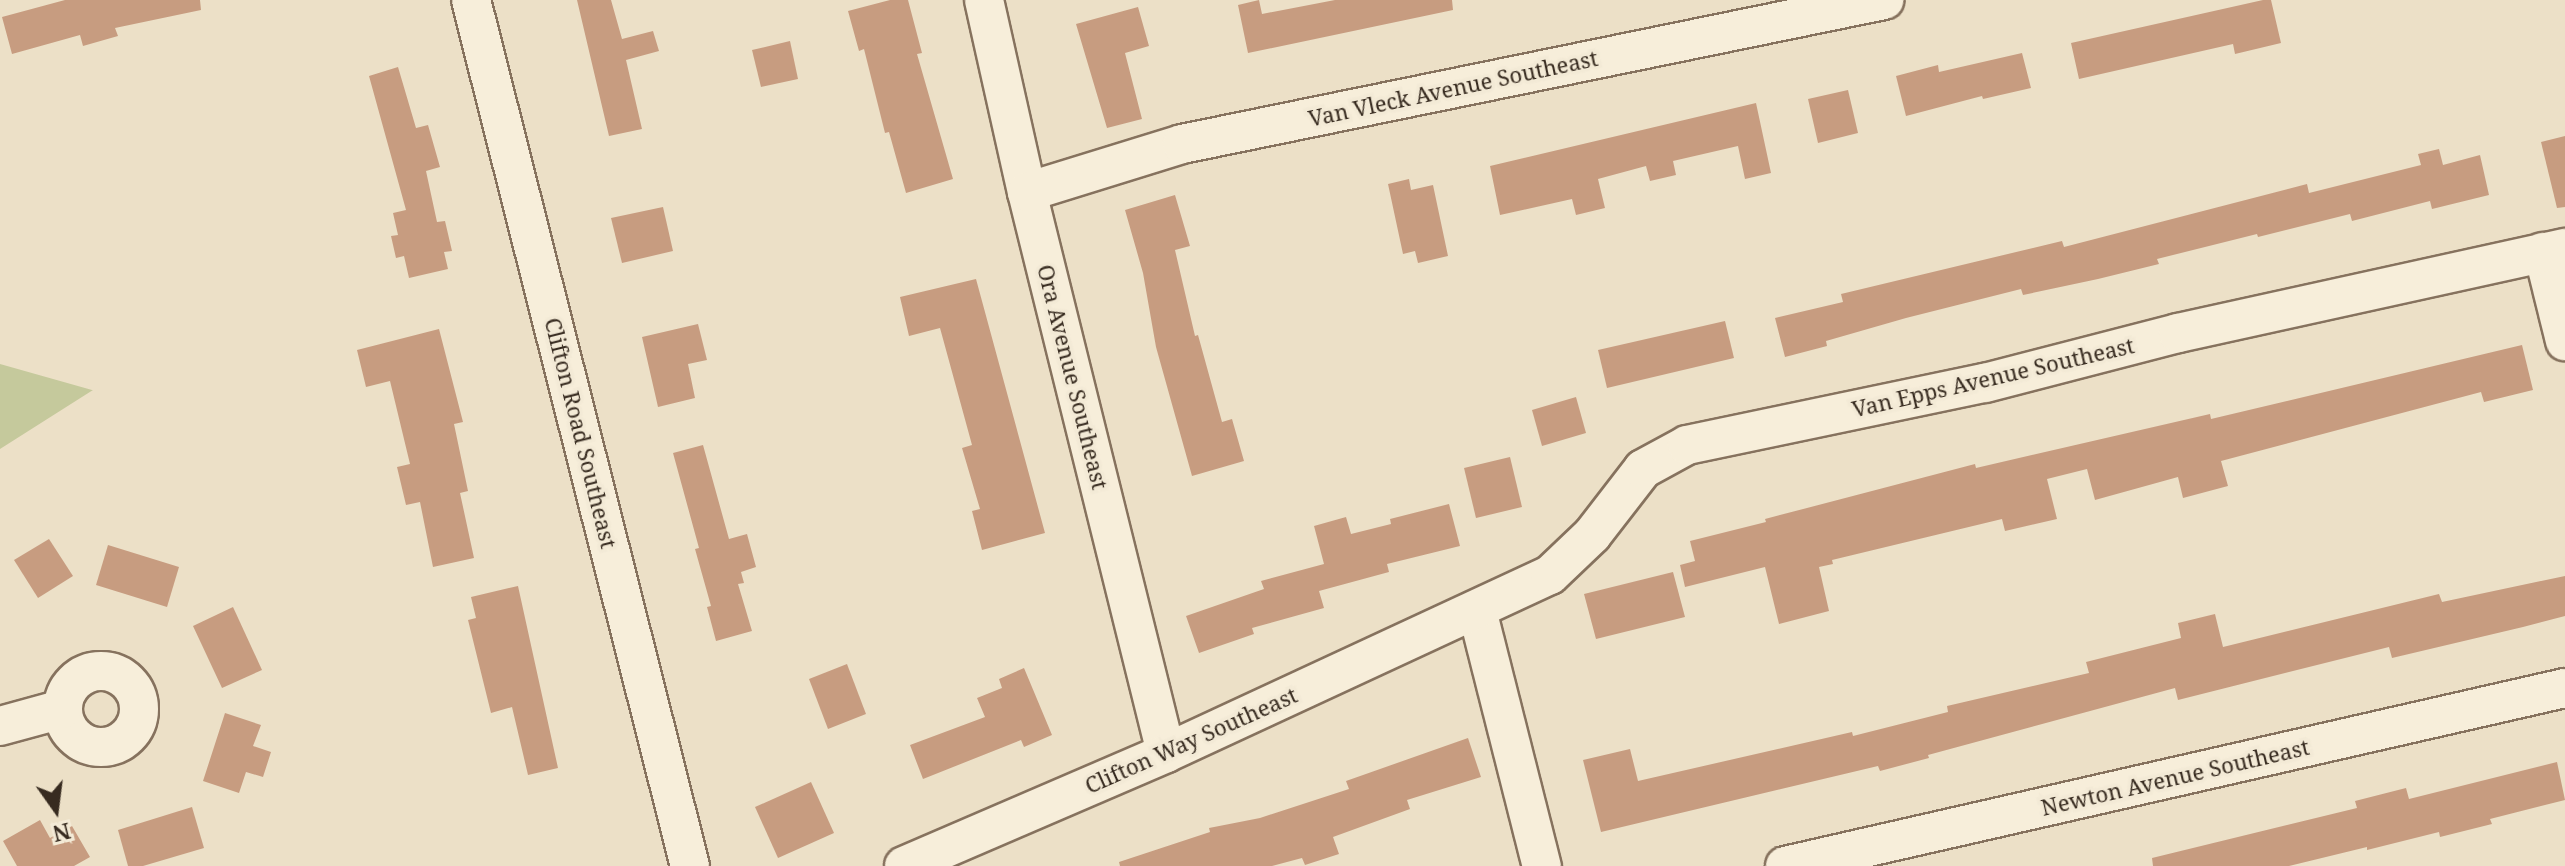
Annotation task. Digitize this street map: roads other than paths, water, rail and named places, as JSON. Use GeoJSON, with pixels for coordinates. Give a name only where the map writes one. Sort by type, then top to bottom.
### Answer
{"type":"FeatureCollection","features":[{"type":"Feature","properties":{"kind":"street","name":"Clifton Road Southeast"},"geometry":{"type":"LineString","coordinates":[[471,0],[690,866]]}},
{"type":"Feature","properties":{"kind":"street","name":"Ora Avenue Southeast"},"geometry":{"type":"LineString","coordinates":[[984,0],[1027,192],[1166,753]]}},
{"type":"Feature","properties":{"kind":"street","name":"Van Vleck Avenue Southeast"},"geometry":{"type":"LineString","coordinates":[[1027,192],[1182,144],[1884,0]]}},
{"type":"Feature","properties":{"kind":"street"},"geometry":{"type":"LineString","coordinates":[[2554,250],[2565,341]]}},
{"type":"Feature","properties":{"kind":"street","name":"Van Epps Avenue Southeast"},"geometry":{"type":"LineString","coordinates":[[1477,610],[1550,575],[1592,535],[1643,469],[1687,445],[1985,383],[2178,333],[2554,250]]}},
{"type":"Feature","properties":{"kind":"street","name":"Clifton Way Southeast"},"geometry":{"type":"LineString","coordinates":[[904,866],[1166,753],[1477,610]]}},
{"type":"Feature","properties":{"kind":"street"},"geometry":{"type":"LineString","coordinates":[[1477,610],[1542,866]]}},
{"type":"Feature","properties":{"kind":"street","name":"Newton Avenue Southeast"},"geometry":{"type":"LineString","coordinates":[[1785,866],[2565,688]]}},
{"type":"Feature","properties":{"kind":"street"},"geometry":{"type":"LineString","coordinates":[[0,726],[16,718],[62,709]]}}]}
